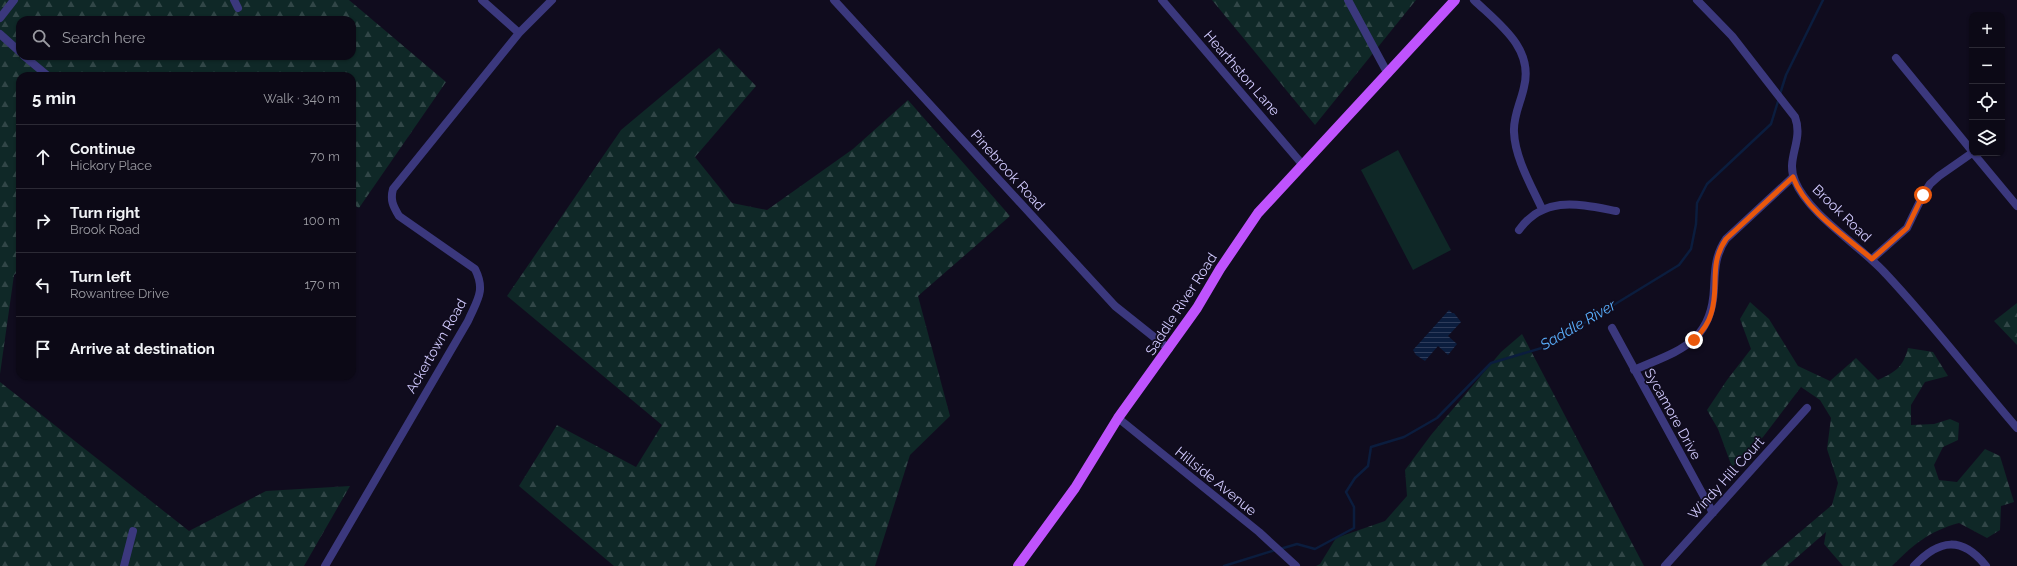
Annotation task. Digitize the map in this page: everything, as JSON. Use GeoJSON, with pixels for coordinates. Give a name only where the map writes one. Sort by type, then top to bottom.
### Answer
{"type":"FeatureCollection","features":[{"type":"Feature","properties":{"kind":"main road","name":"Saddle River Road"},"geometry":{"type":"LineString","coordinates":[[1018,566],[1075,488],[1118,418],[1197,308],[1220,269],[1258,213],[1456,0]]}},
{"type":"Feature","properties":{"kind":"street"},"geometry":{"type":"LineString","coordinates":[[0,18],[14,0]]}},
{"type":"Feature","properties":{"kind":"street"},"geometry":{"type":"LineString","coordinates":[[482,0],[519,33]]}},
{"type":"Feature","properties":{"kind":"street","name":"Ackertown Road"},"geometry":{"type":"LineString","coordinates":[[325,566],[468,321],[480,295],[481,280],[475,269],[399,216],[391,198],[393,189],[519,33],[552,0]]}},
{"type":"Feature","properties":{"kind":"street","name":"Pinebrook Road"},"geometry":{"type":"LineString","coordinates":[[834,0],[1115,306],[1169,349]]}},
{"type":"Feature","properties":{"kind":"street","name":"Hearthston Lane"},"geometry":{"type":"LineString","coordinates":[[1162,0],[1302,164]]}},
{"type":"Feature","properties":{"kind":"street"},"geometry":{"type":"LineString","coordinates":[[1348,0],[1388,74]]}},
{"type":"Feature","properties":{"kind":"street"},"geometry":{"type":"LineString","coordinates":[[1474,0],[1515,39],[1524,56],[1526,78],[1514,122],[1514,134],[1520,159],[1542,209]]}},
{"type":"Feature","properties":{"kind":"street","name":"Brook Road"},"geometry":{"type":"LineString","coordinates":[[1697,0],[1732,36],[1795,117],[1798,124],[1798,141],[1792,157],[1793,177],[1800,190],[1818,212],[1872,259],[2017,428]]}},
{"type":"Feature","properties":{"kind":"street"},"geometry":{"type":"LineString","coordinates":[[0,34],[16,48]]}},
{"type":"Feature","properties":{"kind":"street"},"geometry":{"type":"LineString","coordinates":[[1896,58],[1969,148]]}},
{"type":"Feature","properties":{"kind":"street"},"geometry":{"type":"LineString","coordinates":[[29,60],[43,72]]}},
{"type":"Feature","properties":{"kind":"street"},"geometry":{"type":"LineString","coordinates":[[1872,259],[1907,228],[1930,184],[1969,154]]}},
{"type":"Feature","properties":{"kind":"street"},"geometry":{"type":"LineString","coordinates":[[1975,156],[2017,206]]}},
{"type":"Feature","properties":{"kind":"street"},"geometry":{"type":"LineString","coordinates":[[1634,370],[1678,352],[1702,332],[1711,314],[1714,303],[1715,265],[1721,247],[1726,239],[1793,177]]}},
{"type":"Feature","properties":{"kind":"street"},"geometry":{"type":"LineString","coordinates":[[1519,230],[1527,219],[1542,209],[1569,205],[1616,211]]}},
{"type":"Feature","properties":{"kind":"street","name":"Sycamore Drive"},"geometry":{"type":"LineString","coordinates":[[1612,328],[1713,513]]}},
{"type":"Feature","properties":{"kind":"street","name":"Windy Hill Court"},"geometry":{"type":"LineString","coordinates":[[1665,566],[1807,408]]}},
{"type":"Feature","properties":{"kind":"street","name":"Hillside Avenue"},"geometry":{"type":"LineString","coordinates":[[1118,418],[1259,532],[1296,566]]}},
{"type":"Feature","properties":{"kind":"street"},"geometry":{"type":"LineString","coordinates":[[124,566],[133,531]]}},
{"type":"Feature","properties":{"kind":"street"},"geometry":{"type":"LineString","coordinates":[[1914,566],[1932,549],[1948,545],[1956,545],[1971,550],[1986,566]]}},
{"type":"Feature","properties":{"kind":"green space"},"geometry":{"type":"Polygon","coordinates":[[[0,0],[349,0],[446,82],[359,208],[356,206],[356,72],[16,72],[16,273],[14,275],[0,374],[0,0]]]}},
{"type":"Feature","properties":{"kind":"green space"},"geometry":{"type":"Polygon","coordinates":[[[1212,0],[1416,0],[1315,125],[1212,0]]]}},
{"type":"Feature","properties":{"kind":"green space"},"geometry":{"type":"Polygon","coordinates":[[[719,48],[756,86],[695,157],[732,203],[767,210],[853,149],[908,100],[1010,216],[918,296],[950,416],[910,455],[875,566],[614,566],[519,486],[557,425],[636,467],[662,425],[507,296],[621,130],[719,48]]]}},
{"type":"Feature","properties":{"kind":"green space"},"geometry":{"type":"Polygon","coordinates":[[[1398,150],[1451,250],[1413,270],[1361,170],[1398,150]]]}},
{"type":"Feature","properties":{"kind":"green space"},"geometry":{"type":"Polygon","coordinates":[[[1750,302],[1769,319],[1798,366],[1830,381],[1856,358],[1878,380],[1898,368],[1904,360],[1908,348],[1933,352],[1948,376],[1925,382],[1911,405],[1911,425],[1934,424],[1950,419],[1959,423],[1958,440],[1943,447],[1934,465],[1939,480],[1957,482],[1985,449],[2000,456],[2014,502],[2001,506],[2000,530],[1987,538],[1959,523],[1948,526],[1915,545],[1892,566],[1843,566],[1824,544],[1826,532],[1787,566],[1760,566],[1832,505],[1838,483],[1827,449],[1831,418],[1820,400],[1801,387],[1763,437],[1732,467],[1718,429],[1707,410],[1727,380],[1751,349],[1740,319],[1750,302]]]}},
{"type":"Feature","properties":{"kind":"green space"},"geometry":{"type":"Polygon","coordinates":[[[2017,303],[2017,345],[1994,321],[2017,303]]]}},
{"type":"Feature","properties":{"kind":"green space"},"geometry":{"type":"Polygon","coordinates":[[[1522,334],[1644,566],[1316,566],[1320,564],[1336,538],[1385,521],[1407,496],[1405,470],[1431,435],[1501,352],[1522,334]]]}},
{"type":"Feature","properties":{"kind":"green space"},"geometry":{"type":"Polygon","coordinates":[[[0,382],[189,531],[266,491],[350,486],[304,566],[0,566],[0,382]]]}},
{"type":"Feature","properties":{"kind":"water"},"geometry":{"type":"Polygon","coordinates":[[[1449,310],[1454,313],[1461,322],[1448,336],[1457,344],[1448,355],[1438,346],[1425,361],[1416,355],[1413,350],[1449,310]]]}},
{"type":"Feature","properties":{"kind":"waterway","name":"Saddle River"},"geometry":{"type":"LineString","coordinates":[[1780,94],[1786,75],[1823,0]]}},
{"type":"Feature","properties":{"kind":"waterway","name":"Saddle River"},"geometry":{"type":"LineString","coordinates":[[1280,549],[1297,544],[1315,549],[1354,528],[1354,507],[1346,492],[1355,478],[1368,466],[1371,447],[1404,437],[1437,418],[1491,363],[1545,347],[1679,265],[1691,249],[1696,224],[1697,203],[1707,184],[1771,124],[1779,98]]}},
{"type":"Feature","properties":{"kind":"waterway","name":"Saddle River"},"geometry":{"type":"LineString","coordinates":[[1224,566],[1275,550]]}},
{"type":"Feature","properties":{"kind":"route"},"geometry":{"type":"LineString","coordinates":[[1694,340],[1702,332],[1711,314],[1714,303],[1715,265],[1717,255],[1721,247],[1726,239],[1793,177],[1800,190],[1818,212],[1872,259],[1900,236],[1907,228],[1923,195]]}}]}
